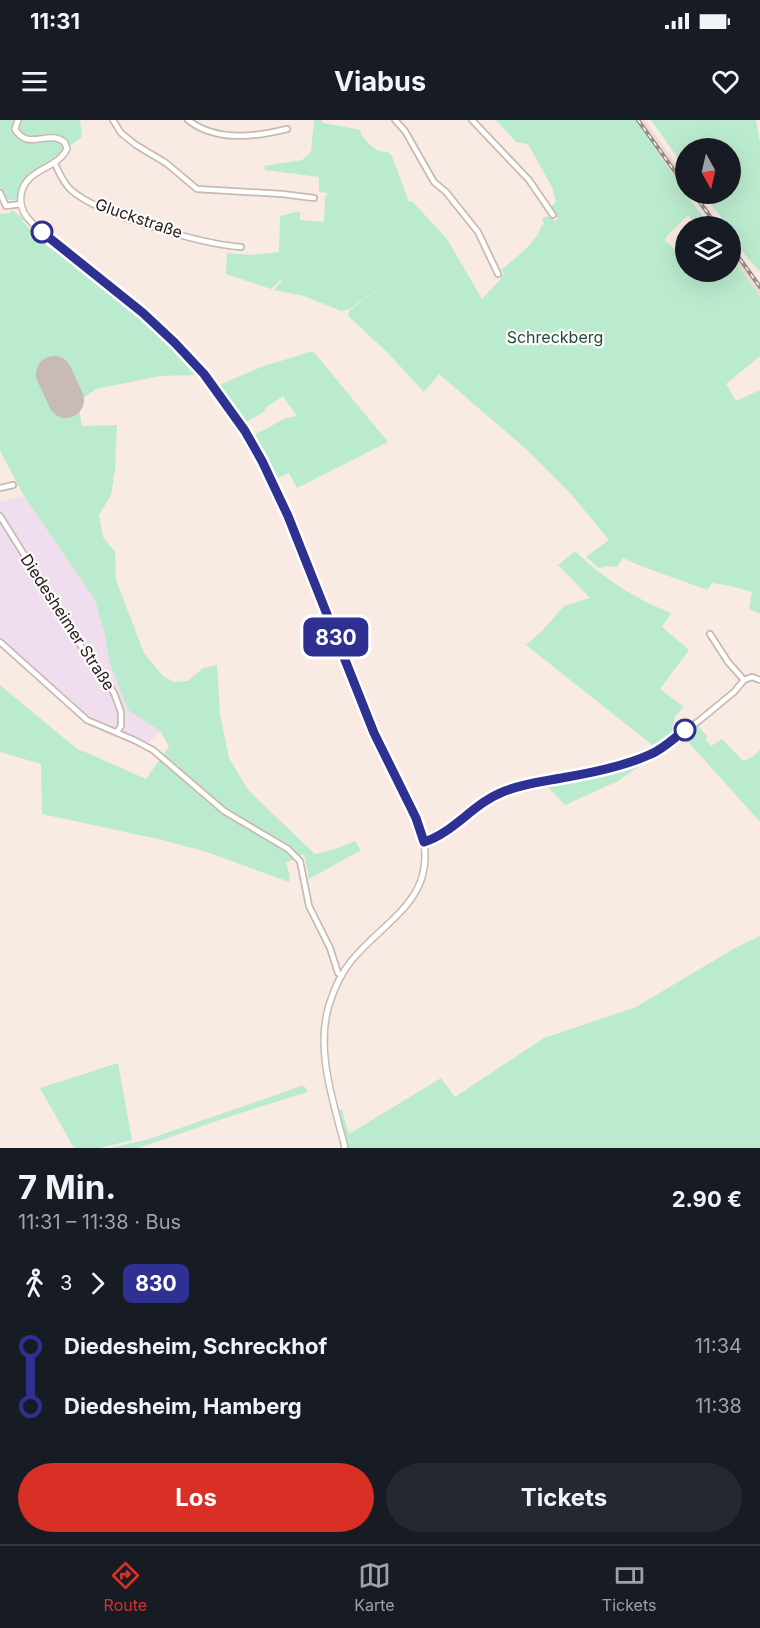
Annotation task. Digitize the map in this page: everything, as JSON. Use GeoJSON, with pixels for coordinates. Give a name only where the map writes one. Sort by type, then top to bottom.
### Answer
{"type":"FeatureCollection","features":[{"type":"Feature","properties":{"kind":"street"},"geometry":{"type":"LineString","coordinates":[[18,120],[15,129],[22,138],[28,140],[56,138],[65,143],[66,152],[61,158],[31,176],[24,184],[20,196],[26,217],[143,313],[175,343],[204,374],[245,431],[262,461],[288,516],[374,733],[416,818],[424,842],[425,865],[417,891],[394,921],[352,960],[341,975],[329,1005],[324,1043],[345,1148]]}},
{"type":"Feature","properties":{"kind":"street"},"geometry":{"type":"LineString","coordinates":[[113,120],[121,133],[166,163],[197,189],[314,198]]}},
{"type":"Feature","properties":{"kind":"street"},"geometry":{"type":"LineString","coordinates":[[188,120],[208,131],[223,135],[264,135],[287,129]]}},
{"type":"Feature","properties":{"kind":"street"},"geometry":{"type":"LineString","coordinates":[[395,120],[405,131],[434,182],[446,192],[478,232],[498,274]]}},
{"type":"Feature","properties":{"kind":"street"},"geometry":{"type":"LineString","coordinates":[[472,120],[529,180],[553,215]]}},
{"type":"Feature","properties":{"kind":"street","name":"Gluckstraße"},"geometry":{"type":"LineString","coordinates":[[54,162],[69,189],[81,198],[114,213],[171,232],[241,247]]}},
{"type":"Feature","properties":{"kind":"street"},"geometry":{"type":"LineString","coordinates":[[0,194],[6,206],[21,204]]}},
{"type":"Feature","properties":{"kind":"street"},"geometry":{"type":"LineString","coordinates":[[0,488],[13,485]]}},
{"type":"Feature","properties":{"kind":"street","name":"Diedesheimer Straße"},"geometry":{"type":"LineString","coordinates":[[0,516],[81,646],[114,693],[121,712],[121,726],[117,732]]}},
{"type":"Feature","properties":{"kind":"street"},"geometry":{"type":"LineString","coordinates":[[710,634],[728,662],[744,680]]}},
{"type":"Feature","properties":{"kind":"street"},"geometry":{"type":"LineString","coordinates":[[0,642],[75,712],[87,720],[153,750],[224,811],[288,849],[300,861],[309,906],[330,948],[338,973],[341,975]]}},
{"type":"Feature","properties":{"kind":"street"},"geometry":{"type":"LineString","coordinates":[[424,842],[441,836],[483,801],[506,790],[534,782],[620,766],[654,754],[700,720],[734,692],[744,680],[752,677],[760,680]]}},
{"type":"Feature","properties":{"kind":"shaded area"},"geometry":{"type":"Polygon","coordinates":[[[636,120],[645,120],[675,163],[675,177],[636,120]]]}},
{"type":"Feature","properties":{"kind":"shaded area"},"geometry":{"type":"Polygon","coordinates":[[[741,256],[760,283],[760,297],[741,269],[741,256]]]}},
{"type":"Feature","properties":{"kind":"shaded area"},"geometry":{"type":"Polygon","coordinates":[[[24,496],[95,600],[105,635],[109,661],[148,723],[160,731],[148,743],[87,714],[71,703],[0,638],[0,502],[24,496]]]}},
{"type":"Feature","properties":{"kind":"green space"},"geometry":{"type":"Polygon","coordinates":[[[0,120],[80,120],[82,137],[22,181],[16,200],[8,200],[0,187],[0,120]]]}},
{"type":"Feature","properties":{"kind":"green space","name":"Schreckberg"},"geometry":{"type":"Polygon","coordinates":[[[314,120],[322,120],[323,123],[361,130],[360,133],[372,146],[379,151],[388,152],[392,156],[409,202],[412,201],[447,239],[482,299],[500,280],[504,273],[501,270],[535,238],[544,224],[542,218],[550,216],[554,221],[559,218],[549,209],[556,202],[552,187],[528,144],[516,142],[496,120],[636,120],[675,178],[675,204],[694,204],[702,216],[675,216],[675,228],[665,238],[666,242],[675,249],[675,282],[741,282],[741,269],[760,297],[760,356],[726,384],[736,401],[760,390],[760,614],[749,609],[752,592],[712,583],[707,590],[623,558],[617,567],[599,568],[586,557],[609,540],[570,493],[526,449],[439,374],[424,392],[386,351],[349,317],[350,310],[391,279],[350,309],[341,311],[304,296],[274,290],[285,276],[271,289],[226,274],[227,253],[252,255],[279,252],[280,216],[300,211],[300,220],[324,222],[325,197],[328,193],[319,192],[319,177],[265,170],[264,166],[302,160],[311,152],[314,120]]]}},
{"type":"Feature","properties":{"kind":"green space"},"geometry":{"type":"Polygon","coordinates":[[[651,120],[756,120],[760,143],[760,272],[741,249],[741,216],[720,216],[711,204],[741,204],[741,138],[675,138],[675,154],[651,120]]]}},
{"type":"Feature","properties":{"kind":"green space"},"geometry":{"type":"Polygon","coordinates":[[[12,210],[23,218],[23,222],[49,248],[51,246],[63,252],[143,313],[175,343],[200,375],[160,376],[96,389],[78,402],[82,426],[117,425],[115,470],[111,495],[99,515],[103,537],[115,552],[116,580],[144,653],[163,676],[174,682],[188,681],[203,668],[217,665],[220,714],[229,758],[249,791],[315,854],[355,841],[361,850],[309,879],[304,854],[286,863],[290,876],[289,882],[207,852],[42,814],[41,764],[0,752],[0,685],[76,748],[146,779],[169,746],[160,731],[128,710],[109,661],[105,635],[95,600],[24,496],[0,451],[0,214],[10,213],[12,210]]]}},
{"type":"Feature","properties":{"kind":"green space"},"geometry":{"type":"Polygon","coordinates":[[[313,351],[388,442],[297,488],[289,473],[278,478],[254,435],[286,418],[297,416],[281,394],[282,397],[265,408],[266,410],[245,423],[219,385],[261,367],[313,351]]]}},
{"type":"Feature","properties":{"kind":"green space"},"geometry":{"type":"Polygon","coordinates":[[[575,551],[620,587],[671,613],[662,627],[689,650],[660,689],[684,707],[675,716],[671,735],[656,748],[526,645],[564,606],[590,598],[558,565],[575,551]]]}},
{"type":"Feature","properties":{"kind":"green space"},"geometry":{"type":"Polygon","coordinates":[[[698,726],[708,737],[705,739],[711,746],[722,739],[743,761],[760,750],[760,822],[683,736],[698,726]]]}},
{"type":"Feature","properties":{"kind":"green space"},"geometry":{"type":"Polygon","coordinates":[[[656,755],[618,781],[565,805],[546,785],[608,773],[656,755]]]}},
{"type":"Feature","properties":{"kind":"green space"},"geometry":{"type":"Polygon","coordinates":[[[760,936],[760,1148],[348,1148],[339,1110],[342,1110],[349,1134],[441,1078],[455,1097],[544,1038],[636,1007],[735,948],[760,936]]]}},
{"type":"Feature","properties":{"kind":"green space"},"geometry":{"type":"Polygon","coordinates":[[[118,1063],[132,1140],[100,1148],[74,1148],[40,1088],[118,1063]]]}},
{"type":"Feature","properties":{"kind":"green space"},"geometry":{"type":"Polygon","coordinates":[[[301,1086],[305,1087],[308,1092],[139,1148],[110,1148],[149,1139],[301,1086]]]}},
{"type":"Feature","properties":{"kind":"runway"},"geometry":{"type":"LineString","coordinates":[[54,374],[66,400]]}},
{"type":"Feature","properties":{"kind":"railway"},"geometry":{"type":"LineString","coordinates":[[638,120],[675,172]]}},
{"type":"Feature","properties":{"kind":"railway"},"geometry":{"type":"LineString","coordinates":[[701,204],[710,216]]}},
{"type":"Feature","properties":{"kind":"railway"},"geometry":{"type":"LineString","coordinates":[[741,260],[760,287]]}},
{"type":"Feature","properties":{"kind":"bus line","name":"830"},"geometry":{"type":"LineString","coordinates":[[42,232],[143,313],[175,343],[204,374],[245,431],[279,495],[374,733],[421,828],[424,842],[441,836],[483,801],[506,790],[534,782],[620,766],[654,754],[685,730]]}}]}
